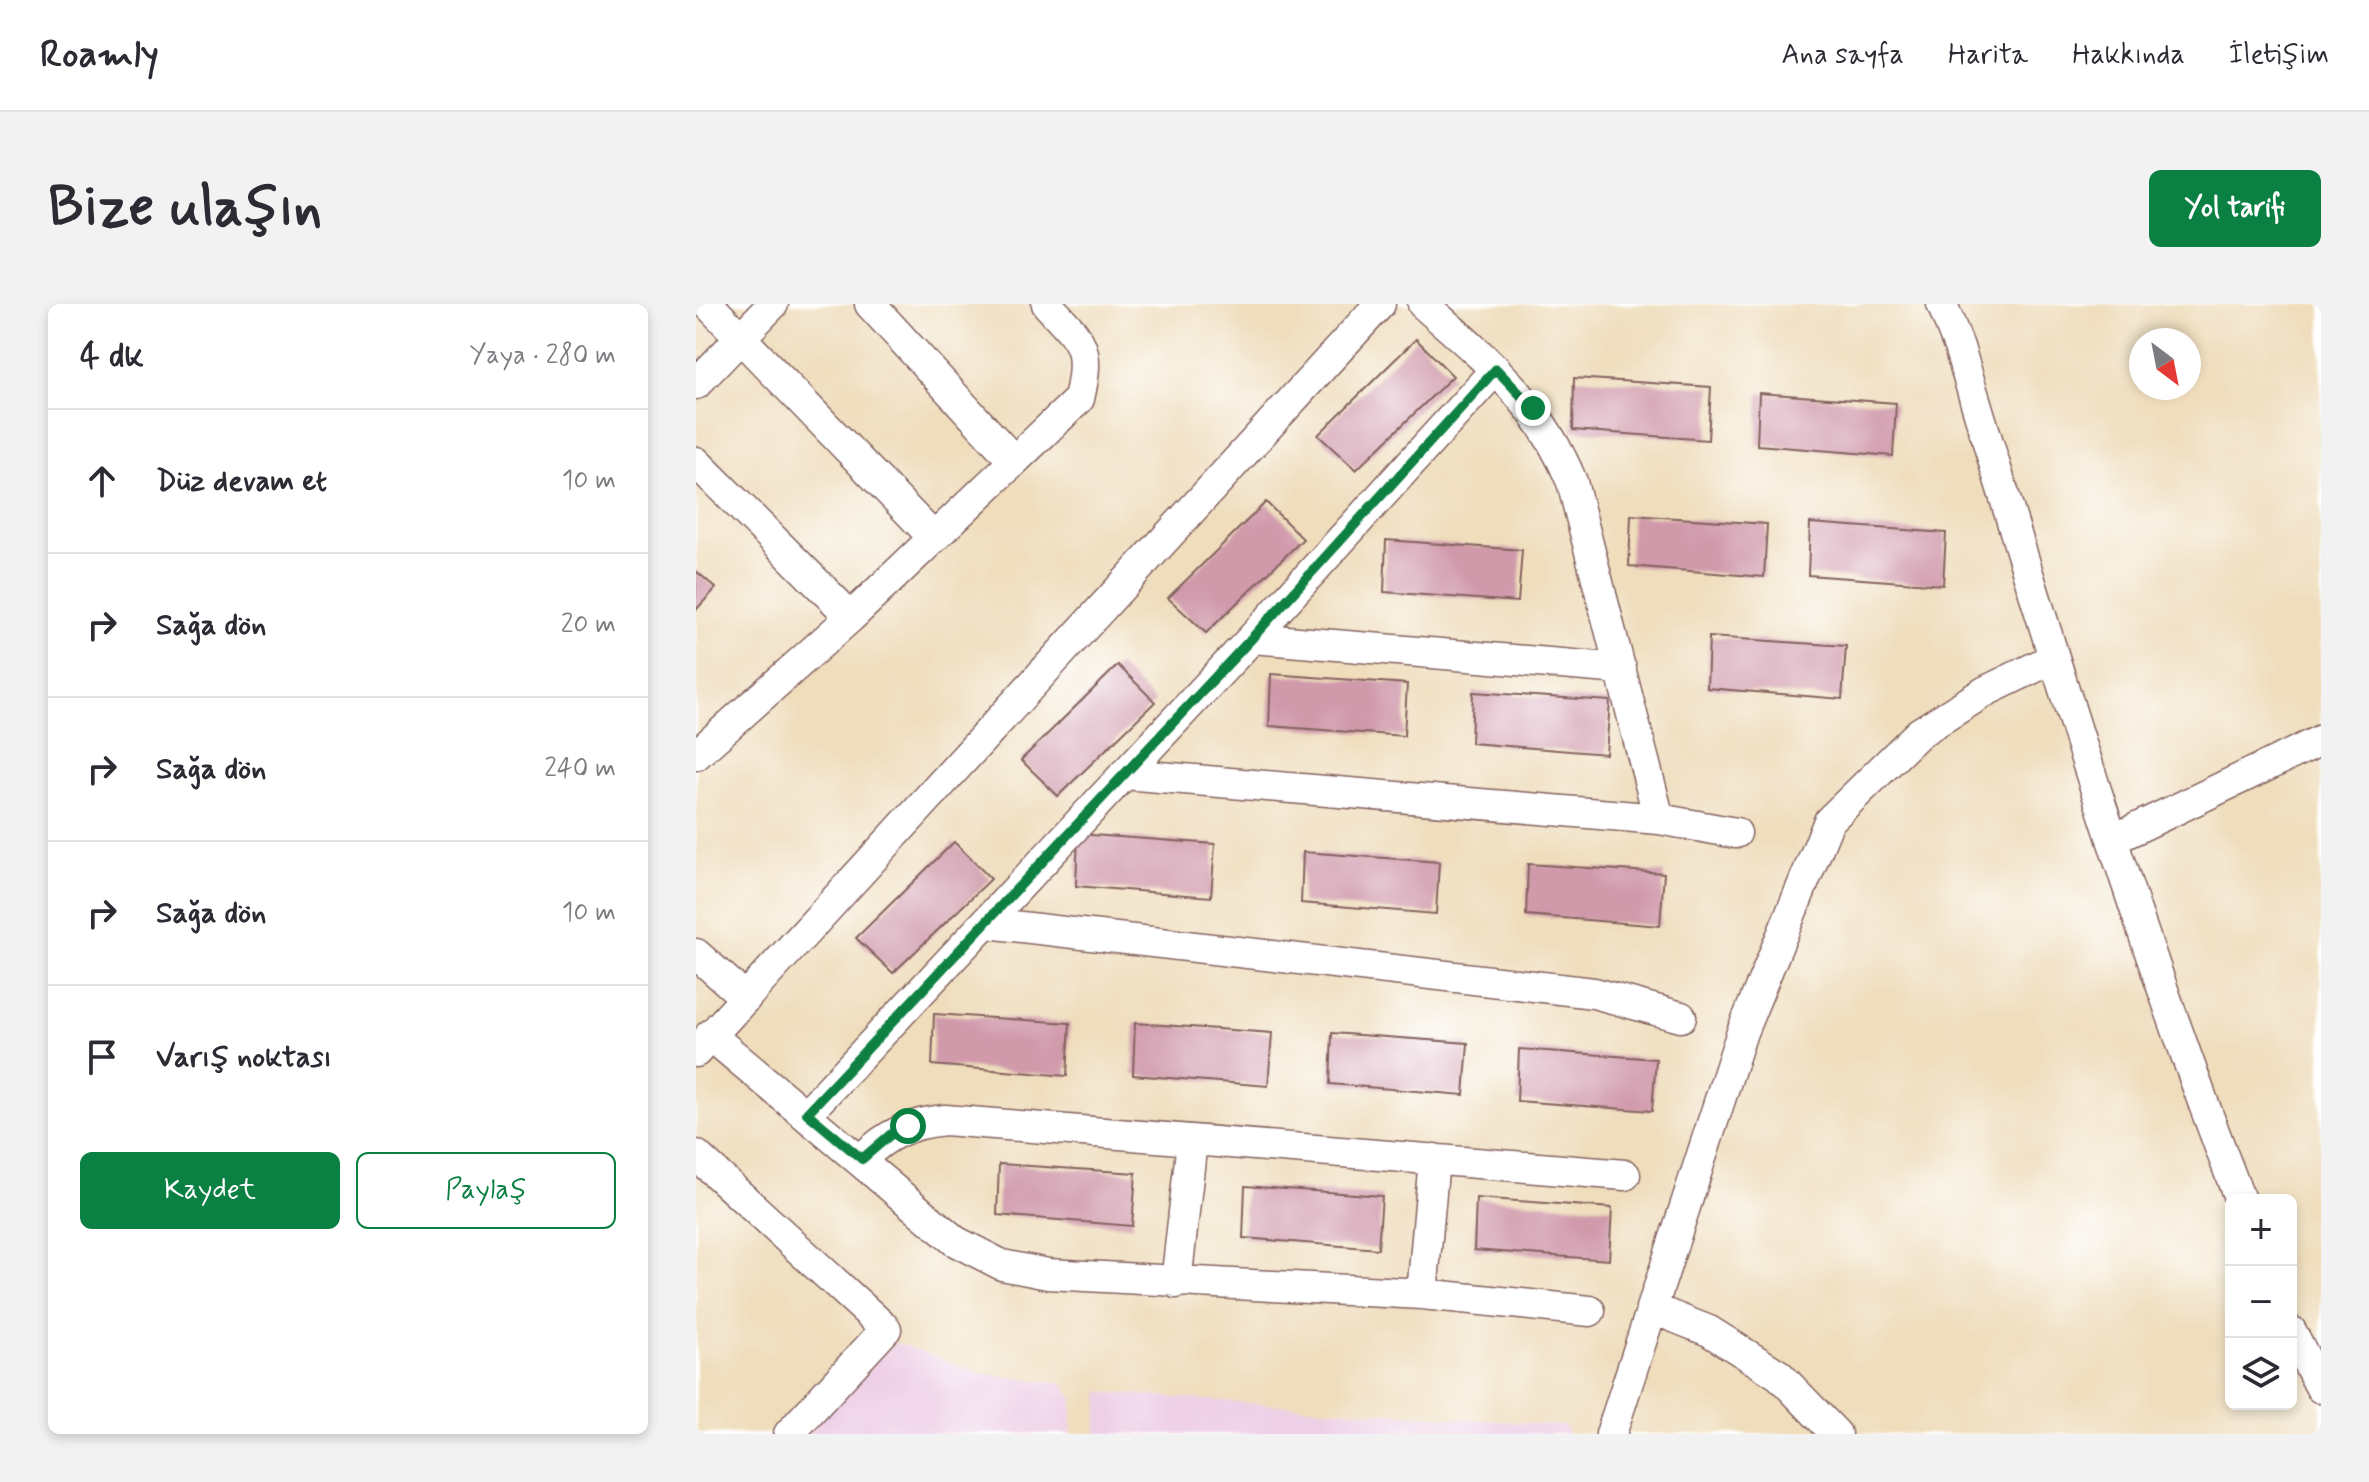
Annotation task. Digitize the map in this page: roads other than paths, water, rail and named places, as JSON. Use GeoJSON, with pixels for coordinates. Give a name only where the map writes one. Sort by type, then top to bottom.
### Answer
{"type":"FeatureCollection","features":[{"type":"Feature","properties":{"kind":"street"},"geometry":{"type":"LineString","coordinates":[[708,304],[934,538]]}},
{"type":"Feature","properties":{"kind":"street"},"geometry":{"type":"LineString","coordinates":[[696,384],[773,304]]}},
{"type":"Feature","properties":{"kind":"street"},"geometry":{"type":"LineString","coordinates":[[870,304],[1014,461]]}},
{"type":"Feature","properties":{"kind":"street"},"geometry":{"type":"LineString","coordinates":[[696,755],[851,617],[1079,399],[1087,363],[1075,334],[1047,304]]}},
{"type":"Feature","properties":{"kind":"street"},"geometry":{"type":"LineString","coordinates":[[1380,304],[703,1044],[807,1113],[955,1241],[1002,1265],[1048,1274],[1422,1294],[1590,1311]]}},
{"type":"Feature","properties":{"kind":"street"},"geometry":{"type":"LineString","coordinates":[[1423,304],[1496,369],[1533,408],[1559,450],[1572,482],[1659,819]]}},
{"type":"Feature","properties":{"kind":"street"},"geometry":{"type":"LineString","coordinates":[[1942,304],[1959,347],[2054,658],[2188,1065],[2238,1194]]}},
{"type":"Feature","properties":{"kind":"street"},"geometry":{"type":"LineString","coordinates":[[807,1113],[1252,638],[1496,369]]}},
{"type":"Feature","properties":{"kind":"street"},"geometry":{"type":"LineString","coordinates":[[696,462],[851,617]]}},
{"type":"Feature","properties":{"kind":"street"},"geometry":{"type":"LineString","coordinates":[[1252,638],[1621,669]]}},
{"type":"Feature","properties":{"kind":"street"},"geometry":{"type":"LineString","coordinates":[[1611,1434],[1742,1032],[1829,821],[1919,733],[1986,691],[2054,658]]}},
{"type":"Feature","properties":{"kind":"street"},"geometry":{"type":"LineString","coordinates":[[2114,839],[2321,740]]}},
{"type":"Feature","properties":{"kind":"street"},"geometry":{"type":"LineString","coordinates":[[1124,774],[1659,819],[1736,833]]}},
{"type":"Feature","properties":{"kind":"street"},"geometry":{"type":"LineString","coordinates":[[987,923],[1594,993],[1681,1017]]}},
{"type":"Feature","properties":{"kind":"street"},"geometry":{"type":"LineString","coordinates":[[696,954],[746,998]]}},
{"type":"Feature","properties":{"kind":"street"},"geometry":{"type":"LineString","coordinates":[[862,1159],[890,1135],[908,1126],[945,1120],[1625,1175]]}},
{"type":"Feature","properties":{"kind":"street"},"geometry":{"type":"LineString","coordinates":[[1176,1283],[1192,1141]]}},
{"type":"Feature","properties":{"kind":"street"},"geometry":{"type":"LineString","coordinates":[[696,1155],[886,1329],[789,1434]]}},
{"type":"Feature","properties":{"kind":"street"},"geometry":{"type":"LineString","coordinates":[[1422,1294],[1434,1159]]}},
{"type":"Feature","properties":{"kind":"street"},"geometry":{"type":"LineString","coordinates":[[1651,1308],[1709,1331],[1779,1375],[1836,1434]]}},
{"type":"Feature","properties":{"kind":"street"},"geometry":{"type":"LineString","coordinates":[[2295,1338],[2321,1388]]}}]}
